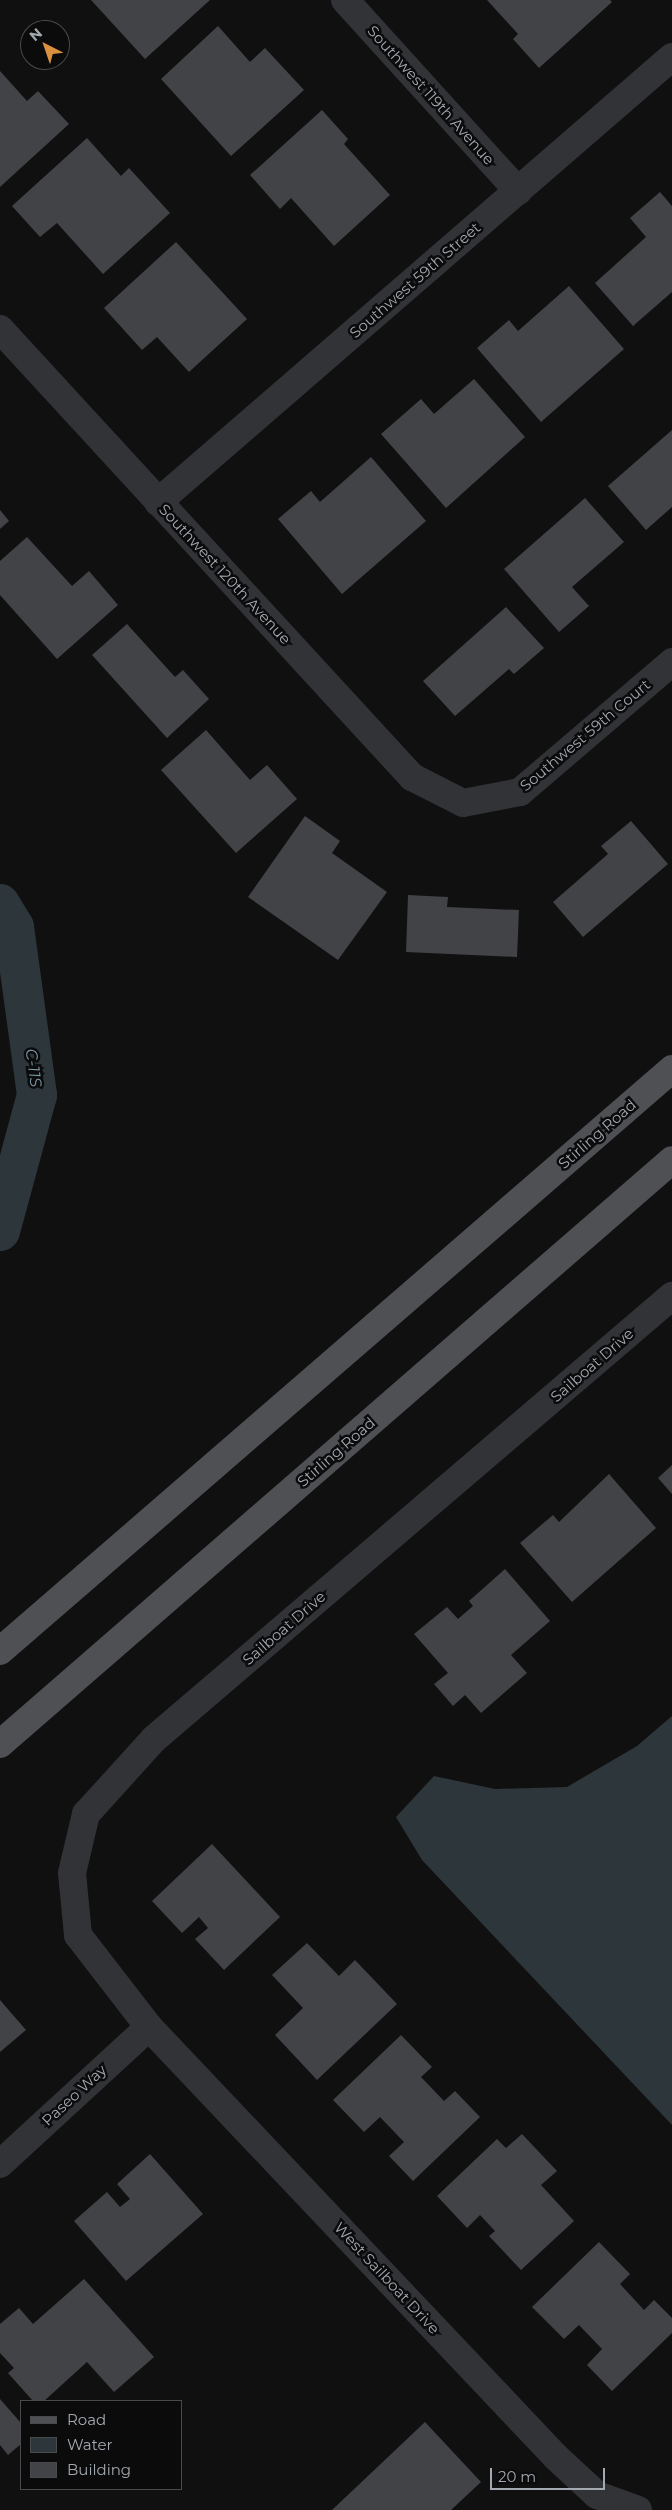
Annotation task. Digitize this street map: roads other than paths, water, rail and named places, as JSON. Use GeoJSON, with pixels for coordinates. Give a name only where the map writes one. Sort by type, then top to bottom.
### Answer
{"type":"FeatureCollection","features":[{"type":"Feature","properties":{"kind":"main road","name":"Stirling Road"},"geometry":{"type":"LineString","coordinates":[[0,1651],[672,1069]]}},
{"type":"Feature","properties":{"kind":"main road","name":"Stirling Road"},"geometry":{"type":"LineString","coordinates":[[0,1744],[672,1160]]}},
{"type":"Feature","properties":{"kind":"street","name":"Southwest 119th Avenue"},"geometry":{"type":"LineString","coordinates":[[344,0],[518,190]]}},
{"type":"Feature","properties":{"kind":"street","name":"Southwest 59th Street"},"geometry":{"type":"LineString","coordinates":[[158,502],[672,57]]}},
{"type":"Feature","properties":{"kind":"street","name":"Southwest 120th Avenue"},"geometry":{"type":"LineString","coordinates":[[0,329],[412,776],[463,802]]}},
{"type":"Feature","properties":{"kind":"street","name":"Southwest 59th Court"},"geometry":{"type":"LineString","coordinates":[[463,802],[520,792],[672,662]]}},
{"type":"Feature","properties":{"kind":"street","name":"Sailboat Drive"},"geometry":{"type":"LineString","coordinates":[[149,2027],[78,1936],[72,1873],[86,1814],[154,1739],[672,1296]]}},
{"type":"Feature","properties":{"kind":"street","name":"Paseo Way"},"geometry":{"type":"LineString","coordinates":[[0,2164],[149,2027]]}},
{"type":"Feature","properties":{"kind":"street","name":"West Sailboat Drive"},"geometry":{"type":"LineString","coordinates":[[149,2027],[556,2457],[589,2502],[638,2510]]}},
{"type":"Feature","properties":{"kind":"water"},"geometry":{"type":"Polygon","coordinates":[[[672,1716],[672,2125],[422,1860],[396,1817],[434,1776],[495,1789],[567,1787],[637,1746],[672,1716]]]}},
{"type":"Feature","properties":{"kind":"waterway","name":"C-11S"},"geometry":{"type":"LineString","coordinates":[[0,904],[14,927],[37,1095],[0,1231]]}}]}
